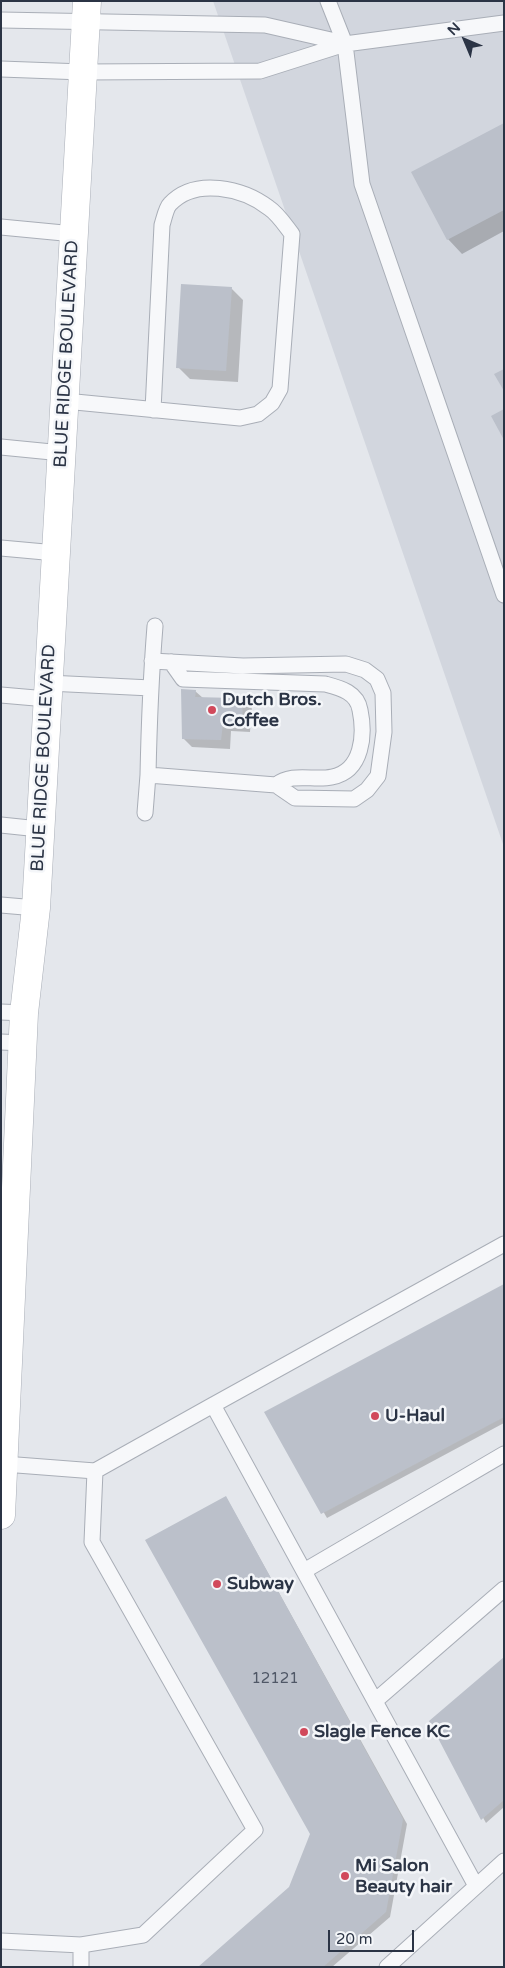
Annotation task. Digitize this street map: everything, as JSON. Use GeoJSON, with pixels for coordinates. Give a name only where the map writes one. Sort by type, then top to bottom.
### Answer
{"type":"FeatureCollection","features":[{"type":"Feature","properties":{"kind":"main road","name":"BLUE RIDGE BOULEVARD"},"geometry":{"type":"LineString","coordinates":[[1,1515],[4,1464],[13,1012],[36,908],[86,12]]}},
{"type":"Feature","properties":{"kind":"lane"},"geometry":{"type":"LineString","coordinates":[[328,1],[346,44],[362,184],[504,595]]}},
{"type":"Feature","properties":{"kind":"lane"},"geometry":{"type":"LineString","coordinates":[[1,20],[86,12],[265,25],[346,44]]}},
{"type":"Feature","properties":{"kind":"lane"},"geometry":{"type":"LineString","coordinates":[[1,69],[83,72],[260,71],[346,44],[504,23]]}},
{"type":"Feature","properties":{"kind":"lane"},"geometry":{"type":"LineString","coordinates":[[64,401],[153,410],[240,418],[258,414],[272,403],[280,390],[292,234],[269,208],[241,193],[207,187],[188,191],[169,204],[162,225],[153,410]]}},
{"type":"Feature","properties":{"kind":"lane"},"geometry":{"type":"LineString","coordinates":[[1,227],[74,234]]}},
{"type":"Feature","properties":{"kind":"lane"},"geometry":{"type":"LineString","coordinates":[[1,447],[62,453]]}},
{"type":"Feature","properties":{"kind":"lane"},"geometry":{"type":"LineString","coordinates":[[1,548],[56,553]]}},
{"type":"Feature","properties":{"kind":"lane"},"geometry":{"type":"LineString","coordinates":[[145,813],[155,626]]}},
{"type":"Feature","properties":{"kind":"lane"},"geometry":{"type":"LineString","coordinates":[[148,776],[276,785],[295,798],[354,799],[367,790],[378,776],[384,732],[383,693],[377,679],[365,670],[346,664],[243,666],[152,661]]}},
{"type":"Feature","properties":{"kind":"lane"},"geometry":{"type":"LineString","coordinates":[[171,662],[183,679],[325,684],[346,690],[359,703],[364,728],[359,755],[350,769],[333,777],[284,779],[276,785]]}},
{"type":"Feature","properties":{"kind":"lane"},"geometry":{"type":"LineString","coordinates":[[1,695],[48,691],[151,688]]}},
{"type":"Feature","properties":{"kind":"lane"},"geometry":{"type":"LineString","coordinates":[[1,825],[39,829]]}},
{"type":"Feature","properties":{"kind":"lane"},"geometry":{"type":"LineString","coordinates":[[1,905],[36,908]]}},
{"type":"Feature","properties":{"kind":"lane"},"geometry":{"type":"LineString","coordinates":[[4,1464],[94,1471],[504,1244]]}},
{"type":"Feature","properties":{"kind":"lane"},"geometry":{"type":"LineString","coordinates":[[213,1405],[476,1886]]}},
{"type":"Feature","properties":{"kind":"lane"},"geometry":{"type":"LineString","coordinates":[[304,1571],[504,1454]]}},
{"type":"Feature","properties":{"kind":"lane"},"geometry":{"type":"LineString","coordinates":[[1,1941],[82,1945],[144,1935],[255,1830],[92,1542],[94,1471]]}},
{"type":"Feature","properties":{"kind":"lane"},"geometry":{"type":"LineString","coordinates":[[375,1701],[504,1589]]}},
{"type":"Feature","properties":{"kind":"lane"},"geometry":{"type":"LineString","coordinates":[[387,1967],[504,1861]]}},
{"type":"Feature","properties":{"kind":"lane"},"geometry":{"type":"LineString","coordinates":[[81,1967],[82,1945]]}},
{"type":"Feature","properties":{"kind":"shaded area"},"geometry":{"type":"Polygon","coordinates":[[[213,1],[504,1],[504,847],[213,1]]]}},
{"type":"Feature","properties":{"kind":"building"},"geometry":{"type":"Polygon","coordinates":[[[504,123],[504,210],[447,240],[411,172],[504,123]]]}},
{"type":"Feature","properties":{"kind":"building"},"geometry":{"type":"Polygon","coordinates":[[[181,284],[232,287],[226,371],[176,368],[181,284]]]}},
{"type":"Feature","properties":{"kind":"building"},"geometry":{"type":"Polygon","coordinates":[[[504,369],[504,391],[494,374],[504,369]]]}},
{"type":"Feature","properties":{"kind":"building"},"geometry":{"type":"Polygon","coordinates":[[[504,409],[504,440],[491,416],[504,409]]]}},
{"type":"Feature","properties":{"kind":"building","name":"Dutch Bros. Coffee"},"geometry":{"type":"Polygon","coordinates":[[[181,689],[196,690],[195,697],[234,698],[234,695],[243,695],[242,724],[223,723],[221,740],[182,739],[181,689]]]}},
{"type":"Feature","properties":{"kind":"building"},"geometry":{"type":"Polygon","coordinates":[[[504,1284],[504,1417],[321,1514],[264,1412],[504,1284]]]}},
{"type":"Feature","properties":{"kind":"building"},"geometry":{"type":"Polygon","coordinates":[[[226,1496],[403,1819],[386,1912],[323,1967],[198,1967],[289,1887],[310,1834],[145,1540],[226,1496]]]}},
{"type":"Feature","properties":{"kind":"building"},"geometry":{"type":"Polygon","coordinates":[[[504,1657],[504,1800],[481,1820],[429,1721],[504,1657]]]}},
{"type":"Feature","properties":{"kind":"place","name":"Dutch Bros. Coffee"},"geometry":{"type":"Point","coordinates":[212,710]}},
{"type":"Feature","properties":{"kind":"place","name":"U-Haul"},"geometry":{"type":"Point","coordinates":[375,1416]}},
{"type":"Feature","properties":{"kind":"place","name":"Subway"},"geometry":{"type":"Point","coordinates":[217,1584]}},
{"type":"Feature","properties":{"kind":"place","name":"Slagle Fence KC"},"geometry":{"type":"Point","coordinates":[304,1732]}},
{"type":"Feature","properties":{"kind":"place","name":"Mi Salon Beauty hair"},"geometry":{"type":"Point","coordinates":[345,1876]}}]}
